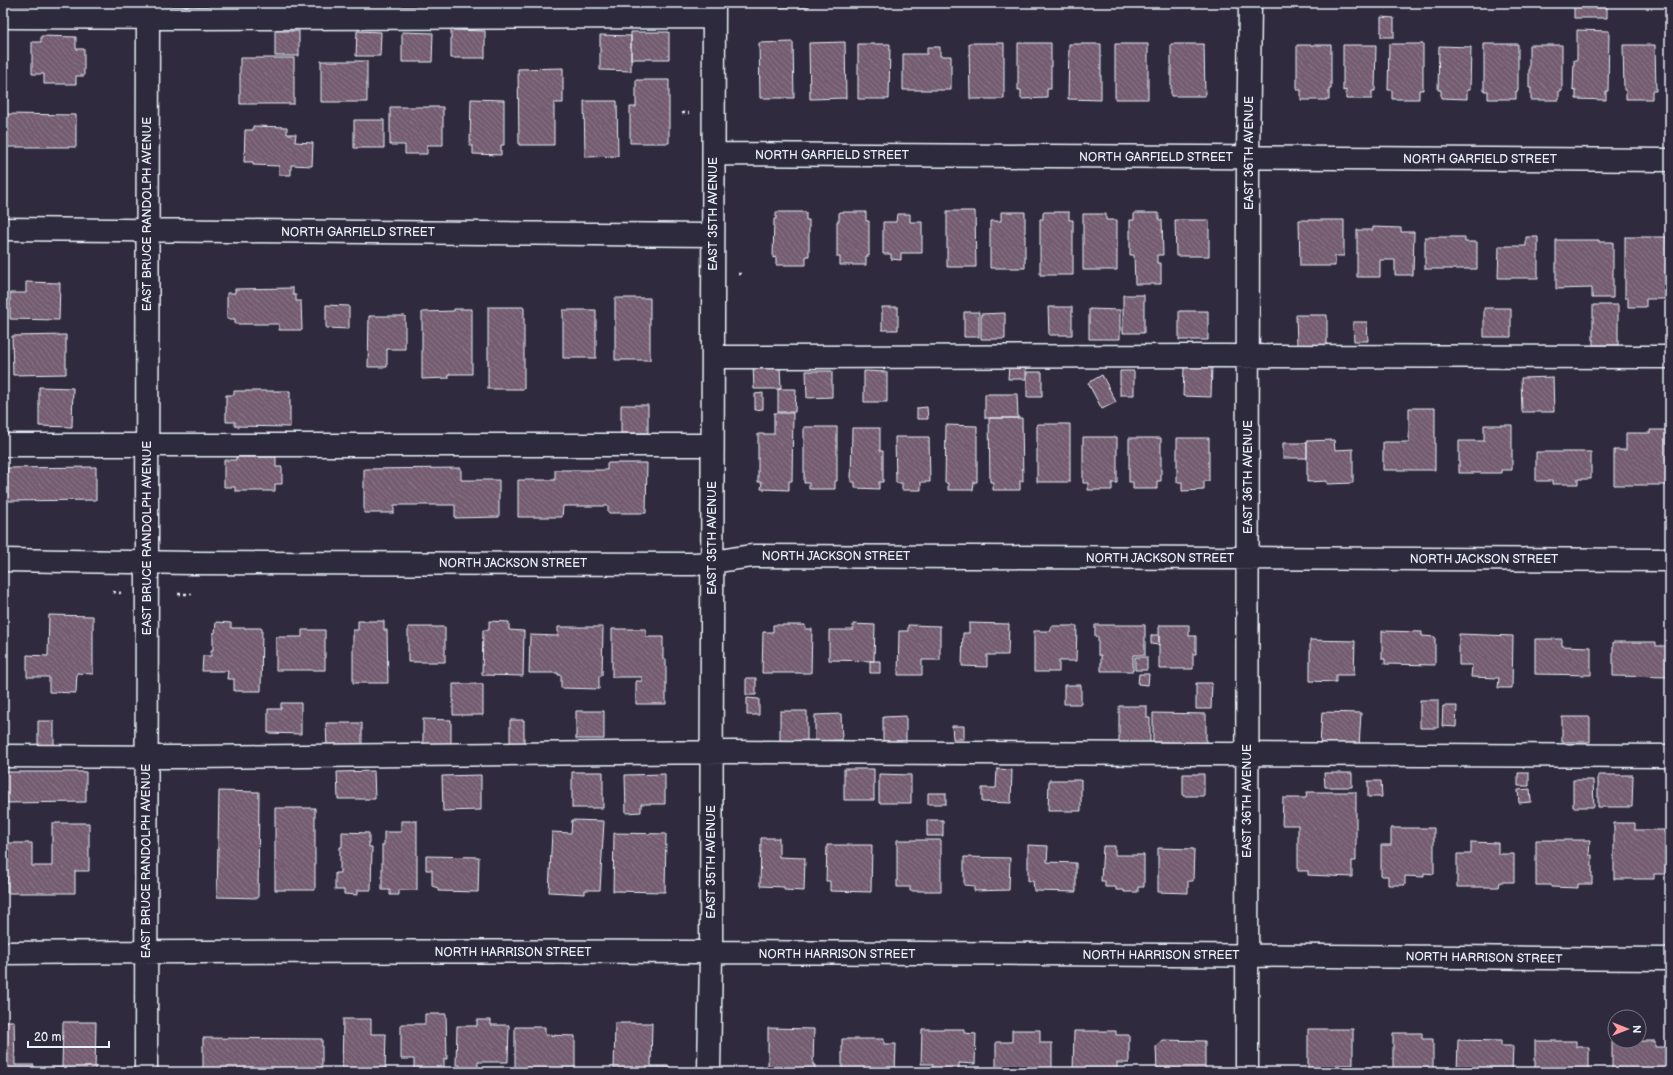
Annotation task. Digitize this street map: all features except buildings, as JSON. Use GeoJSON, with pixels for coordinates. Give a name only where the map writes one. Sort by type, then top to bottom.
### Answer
{"type":"FeatureCollection","features":[{"type":"Feature","properties":{"kind":"street","name":"EAST 36TH AVENUE"},"geometry":{"type":"LineString","coordinates":[[1247,1072],[1248,157],[1250,3]]}},
{"type":"Feature","properties":{"kind":"street"},"geometry":{"type":"LineString","coordinates":[[3,17],[148,10],[714,10]]}},
{"type":"Feature","properties":{"kind":"street","name":"EAST BRUCE RANDOLPH AVENUE"},"geometry":{"type":"LineString","coordinates":[[146,1072],[145,952],[148,10]]}},
{"type":"Feature","properties":{"kind":"street","name":"EAST 35TH AVENUE"},"geometry":{"type":"LineString","coordinates":[[709,1072],[711,953],[714,10]]}},
{"type":"Feature","properties":{"kind":"street","name":"NORTH GARFIELD STREET"},"geometry":{"type":"LineString","coordinates":[[714,154],[1670,160]]}},
{"type":"Feature","properties":{"kind":"street","name":"NORTH GARFIELD STREET"},"geometry":{"type":"LineString","coordinates":[[3,229],[713,235]]}},
{"type":"Feature","properties":{"kind":"street"},"geometry":{"type":"LineString","coordinates":[[713,357],[1670,357]]}},
{"type":"Feature","properties":{"kind":"street"},"geometry":{"type":"LineString","coordinates":[[3,445],[712,445]]}},
{"type":"Feature","properties":{"kind":"street","name":"NORTH JACKSON STREET"},"geometry":{"type":"LineString","coordinates":[[3,560],[147,562],[712,563],[732,558],[754,556],[1670,560]]}},
{"type":"Feature","properties":{"kind":"street"},"geometry":{"type":"LineString","coordinates":[[3,756],[146,757],[711,752],[1670,756]]}},
{"type":"Feature","properties":{"kind":"street","name":"NORTH HARRISON STREET"},"geometry":{"type":"LineString","coordinates":[[3,953],[711,953],[1670,960]]}},
{"type":"Feature","properties":{"kind":"path"},"geometry":{"type":"LineString","coordinates":[[113,592],[122,593]]}},
{"type":"Feature","properties":{"kind":"path"},"geometry":{"type":"LineString","coordinates":[[178,594],[192,594]]}}]}
